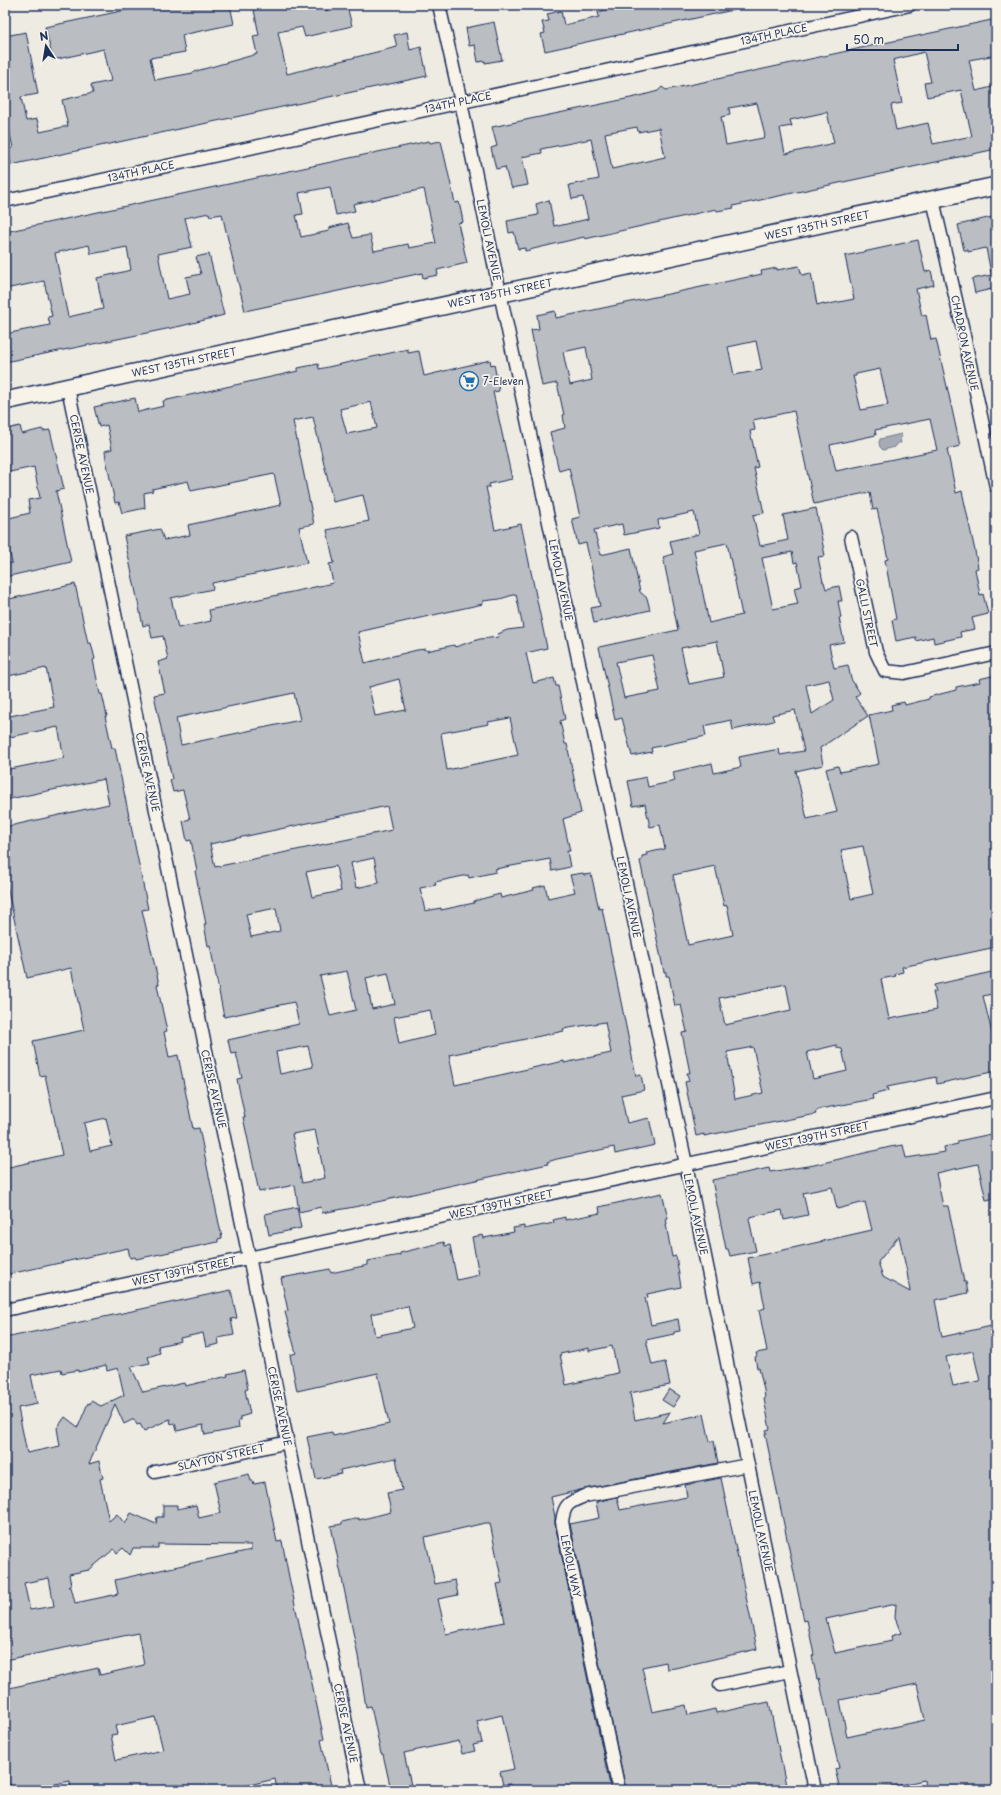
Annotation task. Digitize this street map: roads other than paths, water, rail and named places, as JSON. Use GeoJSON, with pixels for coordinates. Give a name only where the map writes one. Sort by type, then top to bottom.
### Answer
{"type":"FeatureCollection","features":[{"type":"Feature","properties":{"kind":"street","name":"LEMOLI AVENUE"},"geometry":{"type":"LineString","coordinates":[[439,5],[461,102],[500,293],[686,1164],[815,1790]]}},
{"type":"Feature","properties":{"kind":"street","name":"134TH PLACE"},"geometry":{"type":"LineString","coordinates":[[5,200],[910,5]]}},
{"type":"Feature","properties":{"kind":"street","name":"WEST 135TH STREET"},"geometry":{"type":"LineString","coordinates":[[5,401],[996,186]]}},
{"type":"Feature","properties":{"kind":"street","name":"CHADRON AVENUE"},"geometry":{"type":"LineString","coordinates":[[932,200],[962,326],[996,487]]}},
{"type":"Feature","properties":{"kind":"street","name":"CERISE AVENUE"},"geometry":{"type":"LineString","coordinates":[[68,388],[360,1790]]}},
{"type":"Feature","properties":{"kind":"street","name":"GALLI STREET"},"geometry":{"type":"LineString","coordinates":[[851,537],[876,652],[885,671],[904,672],[996,653]]}},
{"type":"Feature","properties":{"kind":"street","name":"WEST 139TH STREET"},"geometry":{"type":"LineString","coordinates":[[5,1310],[996,1098]]}},
{"type":"Feature","properties":{"kind":"street","name":"SLAYTON STREET"},"geometry":{"type":"LineString","coordinates":[[155,1472],[288,1442]]}},
{"type":"Feature","properties":{"kind":"street","name":"LEMOLI WAY"},"geometry":{"type":"LineString","coordinates":[[619,1790],[562,1522],[563,1511],[570,1502],[585,1496],[748,1465]]}},
{"type":"Feature","properties":{"kind":"street"},"geometry":{"type":"LineString","coordinates":[[720,1685],[790,1671]]}},
{"type":"Feature","properties":{"kind":"place","name":"7-Eleven"},"geometry":{"type":"Point","coordinates":[469,381]}}]}
